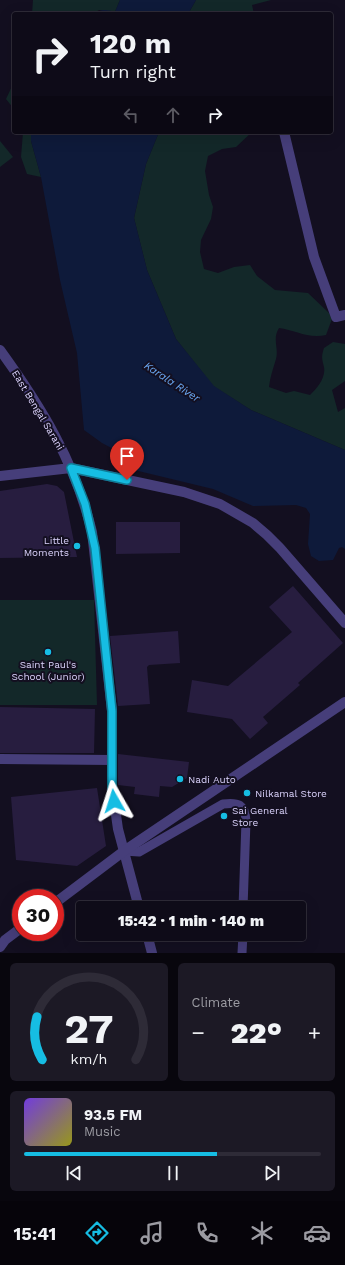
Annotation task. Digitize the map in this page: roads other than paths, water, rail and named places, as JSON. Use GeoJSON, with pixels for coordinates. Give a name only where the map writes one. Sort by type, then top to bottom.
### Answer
{"type":"FeatureCollection","features":[{"type":"Feature","properties":{"kind":"street"},"geometry":{"type":"LineString","coordinates":[[284,134],[314,257],[336,317],[345,315]]}},
{"type":"Feature","properties":{"kind":"street","name":"East Bengal Sarani"},"geometry":{"type":"LineString","coordinates":[[0,350],[23,382],[58,440],[85,504],[95,548],[112,711],[112,787],[118,829],[138,901]]}},
{"type":"Feature","properties":{"kind":"street"},"geometry":{"type":"LineString","coordinates":[[0,476],[71,468],[184,492],[208,500],[237,513],[267,535],[345,623]]}},
{"type":"Feature","properties":{"kind":"street"},"geometry":{"type":"LineString","coordinates":[[64,895],[124,851],[345,702]]}},
{"type":"Feature","properties":{"kind":"street"},"geometry":{"type":"LineString","coordinates":[[0,759],[112,760]]}},
{"type":"Feature","properties":{"kind":"street"},"geometry":{"type":"LineString","coordinates":[[2,943],[12,935]]}},
{"type":"Feature","properties":{"kind":"street"},"geometry":{"type":"LineString","coordinates":[[149,941],[152,953]]}},
{"type":"Feature","properties":{"kind":"lane"},"geometry":{"type":"LineString","coordinates":[[124,851],[139,852],[223,804],[233,803],[240,805],[245,811],[246,821],[244,901]]}},
{"type":"Feature","properties":{"kind":"lane"},"geometry":{"type":"LineString","coordinates":[[242,953],[243,941]]}},
{"type":"Feature","properties":{"kind":"water"},"geometry":{"type":"Polygon","coordinates":[[[120,0],[196,0],[189,12],[115,12],[120,0]]]}},
{"type":"Feature","properties":{"kind":"water"},"geometry":{"type":"Polygon","coordinates":[[[104,10],[115,12],[97,12],[104,10]]]}},
{"type":"Feature","properties":{"kind":"water","name":"Karala River"},"geometry":{"type":"Polygon","coordinates":[[[31,134],[158,134],[146,164],[134,218],[147,270],[176,339],[214,386],[251,410],[345,450],[345,549],[342,547],[339,548],[333,560],[319,561],[311,556],[308,544],[310,514],[306,508],[296,505],[253,506],[213,489],[126,468],[119,452],[102,443],[84,430],[77,353],[60,280],[41,177],[31,141],[31,134]]]}},
{"type":"Feature","properties":{"kind":"place","name":"Little Moments"},"geometry":{"type":"Point","coordinates":[77,546]}},
{"type":"Feature","properties":{"kind":"place","name":"Saint Paul's School (Junior)"},"geometry":{"type":"Point","coordinates":[48,652]}},
{"type":"Feature","properties":{"kind":"place","name":"Nadi Auto"},"geometry":{"type":"Point","coordinates":[180,779]}},
{"type":"Feature","properties":{"kind":"place","name":"Nilkamal Store"},"geometry":{"type":"Point","coordinates":[247,793]}},
{"type":"Feature","properties":{"kind":"place","name":"Sai General Store"},"geometry":{"type":"Point","coordinates":[224,816]}}]}
